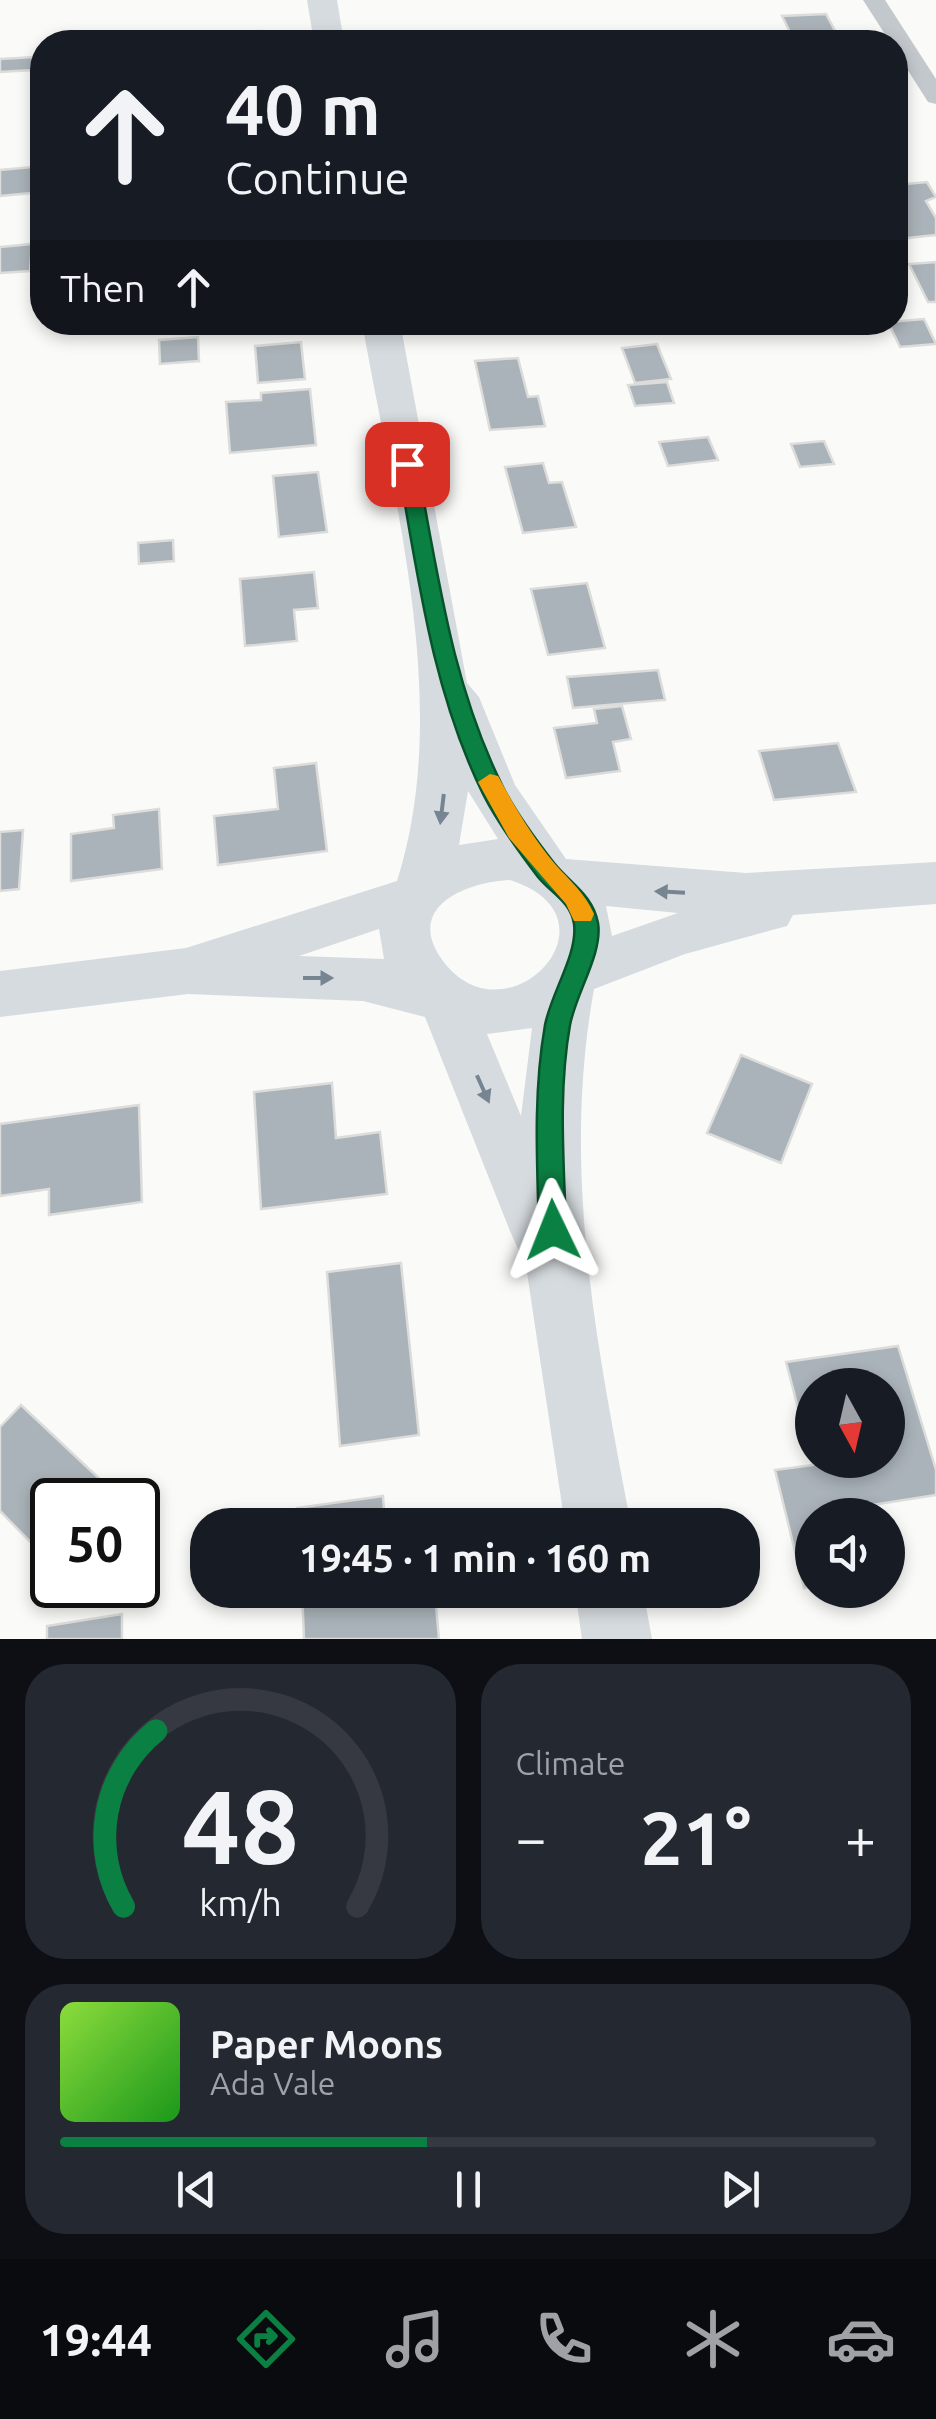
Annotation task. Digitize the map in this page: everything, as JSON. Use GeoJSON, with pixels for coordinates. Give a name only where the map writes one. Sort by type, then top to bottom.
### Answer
{"type":"FeatureCollection","features":[{"type":"Feature","properties":{"kind":"main road"},"geometry":{"type":"LineString","coordinates":[[322,0],[328,30]]}},
{"type":"Feature","properties":{"kind":"main road"},"geometry":{"type":"LineString","coordinates":[[383,335],[447,677],[494,793],[552,875],[575,898],[586,922],[586,948],[572,977],[558,1026],[549,1116],[554,1268],[595,1508]]}},
{"type":"Feature","properties":{"kind":"main road"},"geometry":{"type":"LineString","coordinates":[[447,677],[444,798],[438,840],[403,922],[404,949],[416,974],[441,997],[554,1268]]}},
{"type":"Feature","properties":{"kind":"main road"},"geometry":{"type":"LineString","coordinates":[[186,971],[417,893],[441,872],[467,861],[523,862],[552,875],[665,893],[837,894],[936,882]]}},
{"type":"Feature","properties":{"kind":"main road"},"geometry":{"type":"LineString","coordinates":[[0,994],[186,971],[364,978],[498,1012],[526,1008],[572,977],[679,934],[837,894]]}},
{"type":"Feature","properties":{"kind":"main road"},"geometry":{"type":"LineString","coordinates":[[612,1608],[617,1639]]}},
{"type":"Feature","properties":{"kind":"street"},"geometry":{"type":"LineString","coordinates":[[874,0],[893,30]]}},
{"type":"Feature","properties":{"kind":"street"},"geometry":{"type":"LineString","coordinates":[[908,53],[936,97]]}},
{"type":"Feature","properties":{"kind":"building"},"geometry":{"type":"Polygon","coordinates":[[[826,14],[835,30],[789,30],[782,16],[826,14]]]}},
{"type":"Feature","properties":{"kind":"building"},"geometry":{"type":"Polygon","coordinates":[[[30,57],[30,70],[0,72],[0,59],[30,57]]]}},
{"type":"Feature","properties":{"kind":"building"},"geometry":{"type":"Polygon","coordinates":[[[30,167],[30,193],[0,196],[0,170],[30,167]]]}},
{"type":"Feature","properties":{"kind":"building"},"geometry":{"type":"Polygon","coordinates":[[[927,182],[936,197],[926,201],[936,218],[936,235],[908,238],[908,184],[927,182]]]}},
{"type":"Feature","properties":{"kind":"building"},"geometry":{"type":"Polygon","coordinates":[[[30,244],[30,271],[0,273],[0,247],[30,244]]]}},
{"type":"Feature","properties":{"kind":"building"},"geometry":{"type":"Polygon","coordinates":[[[936,262],[936,302],[928,302],[909,264],[936,262]]]}},
{"type":"Feature","properties":{"kind":"building"},"geometry":{"type":"Polygon","coordinates":[[[924,319],[936,344],[900,347],[894,335],[908,335],[908,320],[924,319]]]}},
{"type":"Feature","properties":{"kind":"building"},"geometry":{"type":"Polygon","coordinates":[[[198,337],[199,361],[160,364],[159,340],[198,337]]]}},
{"type":"Feature","properties":{"kind":"building"},"geometry":{"type":"Polygon","coordinates":[[[301,342],[305,379],[258,383],[255,346],[301,342]]]}},
{"type":"Feature","properties":{"kind":"building"},"geometry":{"type":"Polygon","coordinates":[[[657,344],[671,379],[635,383],[622,348],[657,344]]]}},
{"type":"Feature","properties":{"kind":"building"},"geometry":{"type":"Polygon","coordinates":[[[518,358],[528,397],[538,396],[545,426],[490,430],[475,361],[518,358]]]}},
{"type":"Feature","properties":{"kind":"building"},"geometry":{"type":"Polygon","coordinates":[[[667,382],[674,403],[635,406],[628,385],[667,382]]]}},
{"type":"Feature","properties":{"kind":"building"},"geometry":{"type":"Polygon","coordinates":[[[310,389],[316,445],[230,453],[226,402],[261,400],[261,393],[310,389]]]}},
{"type":"Feature","properties":{"kind":"building"},"geometry":{"type":"Polygon","coordinates":[[[708,437],[718,460],[668,466],[659,442],[708,437]]]}},
{"type":"Feature","properties":{"kind":"building"},"geometry":{"type":"Polygon","coordinates":[[[824,441],[834,464],[800,467],[791,444],[824,441]]]}},
{"type":"Feature","properties":{"kind":"building"},"geometry":{"type":"Polygon","coordinates":[[[543,463],[549,483],[562,482],[576,527],[523,533],[505,467],[543,463]]]}},
{"type":"Feature","properties":{"kind":"building"},"geometry":{"type":"Polygon","coordinates":[[[318,472],[327,532],[279,537],[273,476],[318,472]]]}},
{"type":"Feature","properties":{"kind":"building"},"geometry":{"type":"Polygon","coordinates":[[[173,540],[174,561],[139,564],[138,543],[173,540]]]}},
{"type":"Feature","properties":{"kind":"building"},"geometry":{"type":"Polygon","coordinates":[[[314,572],[318,608],[294,610],[297,641],[245,646],[240,579],[314,572]]]}},
{"type":"Feature","properties":{"kind":"building"},"geometry":{"type":"Polygon","coordinates":[[[587,583],[605,648],[548,655],[531,589],[587,583]]]}},
{"type":"Feature","properties":{"kind":"building"},"geometry":{"type":"Polygon","coordinates":[[[658,670],[665,700],[573,708],[567,677],[658,670]]]}},
{"type":"Feature","properties":{"kind":"building"},"geometry":{"type":"Polygon","coordinates":[[[622,706],[631,739],[613,742],[620,771],[566,778],[554,728],[597,723],[594,709],[622,706]]]}},
{"type":"Feature","properties":{"kind":"building"},"geometry":{"type":"Polygon","coordinates":[[[838,743],[856,792],[774,800],[759,751],[838,743]]]}},
{"type":"Feature","properties":{"kind":"building"},"geometry":{"type":"Polygon","coordinates":[[[316,763],[327,851],[218,865],[214,816],[278,809],[274,768],[316,763]]]}},
{"type":"Feature","properties":{"kind":"building"},"geometry":{"type":"Polygon","coordinates":[[[159,809],[162,869],[71,881],[71,834],[114,828],[113,815],[159,809]]]}},
{"type":"Feature","properties":{"kind":"building"},"geometry":{"type":"Polygon","coordinates":[[[23,830],[19,889],[0,891],[0,832],[23,830]]]}},
{"type":"Feature","properties":{"kind":"building"},"geometry":{"type":"Polygon","coordinates":[[[741,1055],[812,1084],[781,1163],[707,1133],[741,1055]]]}},
{"type":"Feature","properties":{"kind":"building"},"geometry":{"type":"Polygon","coordinates":[[[332,1083],[336,1138],[380,1132],[387,1194],[261,1209],[254,1092],[332,1083]]]}},
{"type":"Feature","properties":{"kind":"building"},"geometry":{"type":"Polygon","coordinates":[[[139,1105],[142,1202],[49,1215],[49,1189],[0,1196],[0,1124],[139,1105]]]}},
{"type":"Feature","properties":{"kind":"building"},"geometry":{"type":"Polygon","coordinates":[[[401,1263],[419,1435],[340,1446],[327,1272],[401,1263]]]}},
{"type":"Feature","properties":{"kind":"building"},"geometry":{"type":"Polygon","coordinates":[[[898,1346],[905,1368],[795,1368],[795,1396],[786,1362],[898,1346]]]}},
{"type":"Feature","properties":{"kind":"building"},"geometry":{"type":"Polygon","coordinates":[[[905,1369],[936,1470],[936,1495],[905,1500],[795,1498],[795,1551],[775,1470],[795,1467],[795,1478],[905,1478],[905,1369]]]}},
{"type":"Feature","properties":{"kind":"building"},"geometry":{"type":"Polygon","coordinates":[[[21,1405],[99,1478],[30,1478],[30,1542],[0,1511],[0,1427],[21,1405]]]}},
{"type":"Feature","properties":{"kind":"building"},"geometry":{"type":"Polygon","coordinates":[[[383,1496],[384,1508],[297,1508],[383,1496]]]}},
{"type":"Feature","properties":{"kind":"building"},"geometry":{"type":"Polygon","coordinates":[[[303,1608],[436,1608],[439,1639],[304,1639],[303,1608]]]}},
{"type":"Feature","properties":{"kind":"building"},"geometry":{"type":"Polygon","coordinates":[[[122,1614],[122,1639],[47,1639],[47,1626],[122,1614]]]}},
{"type":"Feature","properties":{"kind":"slow traffic"},"geometry":{"type":"LineString","coordinates":[[490,782],[517,832],[548,873],[575,898],[582,914]]}},
{"type":"Feature","properties":{"kind":"route"},"geometry":{"type":"LineString","coordinates":[[407,464],[447,677],[494,793],[548,873],[575,898],[586,922],[586,948],[570,981],[558,1026],[549,1116],[553,1230]]}}]}
